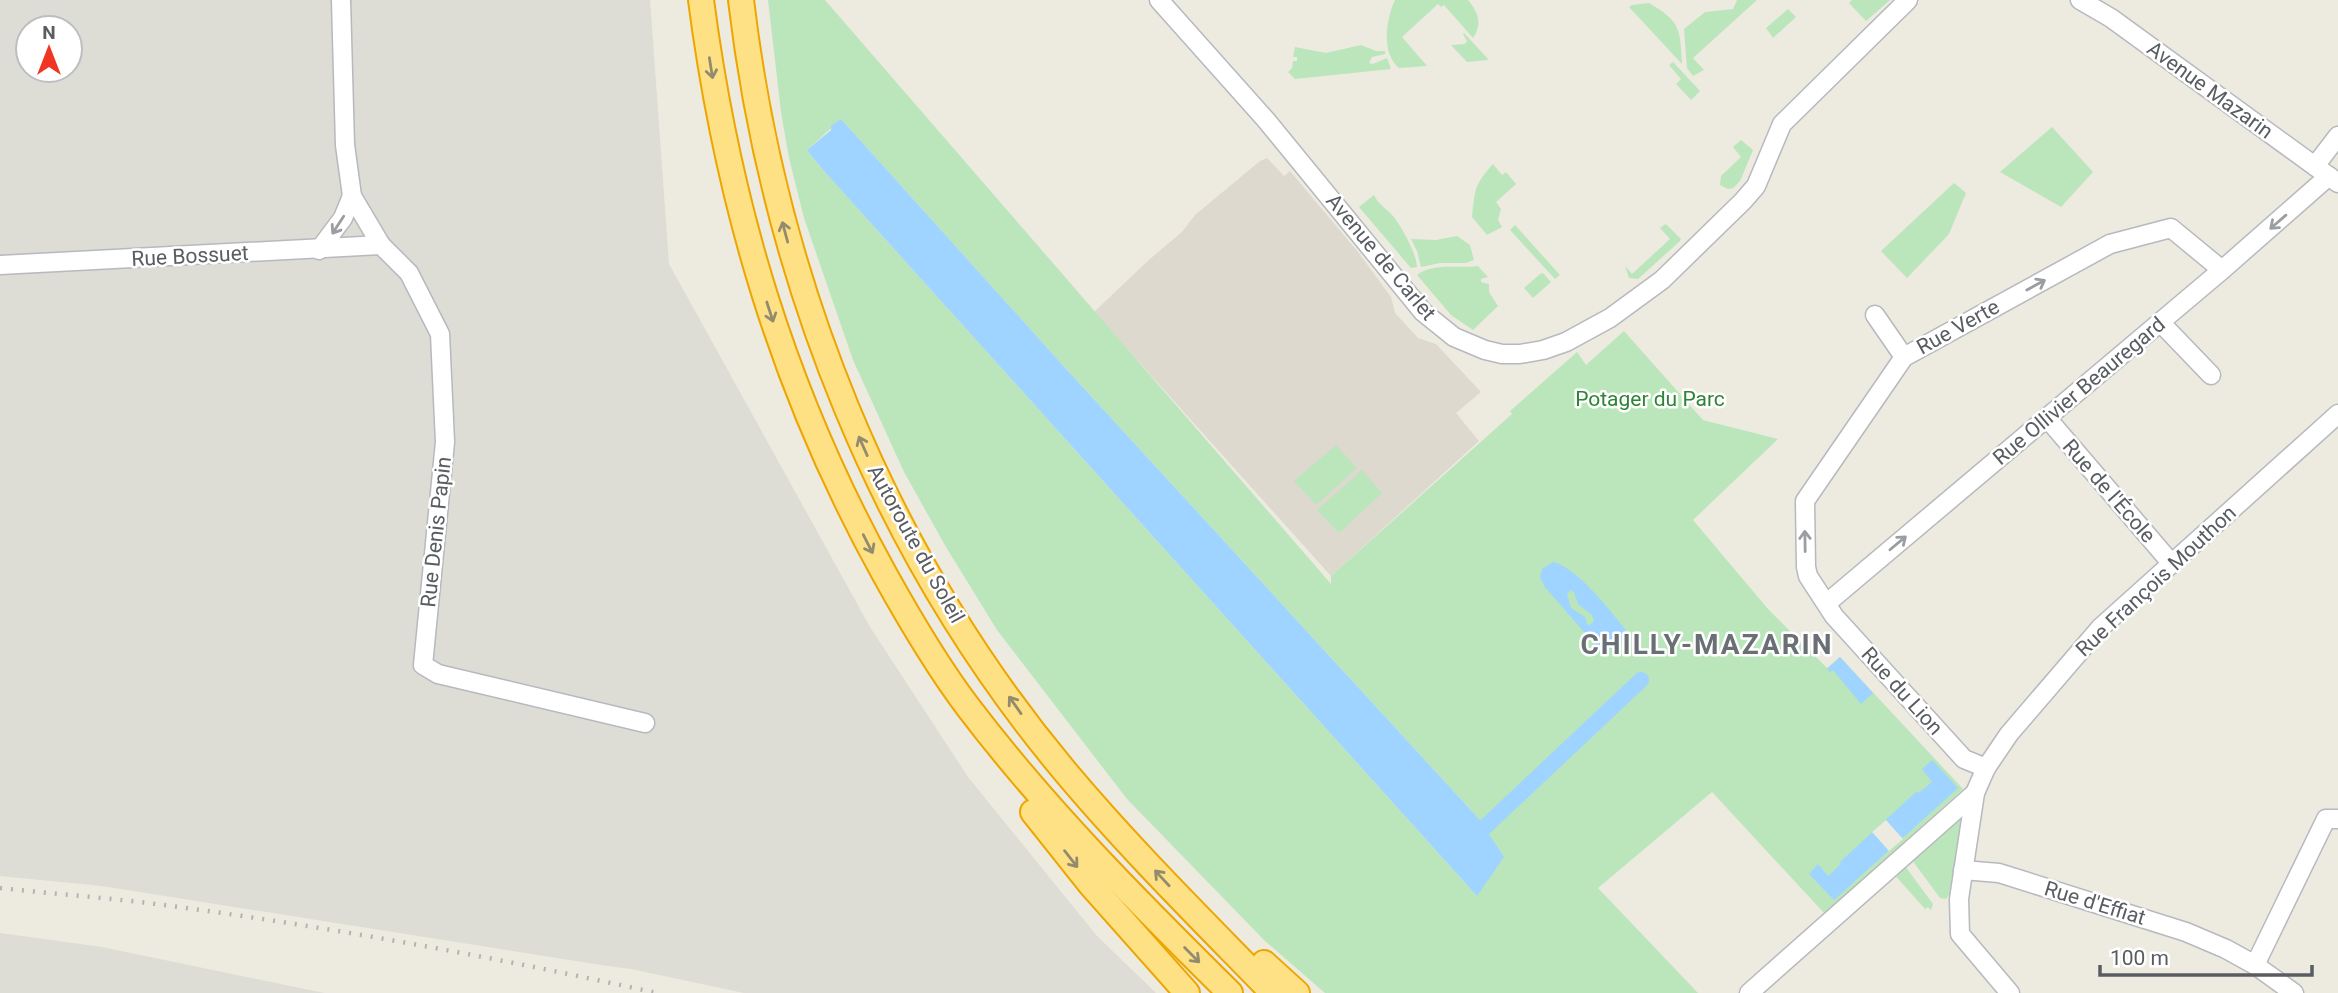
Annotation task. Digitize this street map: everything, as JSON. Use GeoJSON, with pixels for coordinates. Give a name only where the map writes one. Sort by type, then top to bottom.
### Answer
{"type":"FeatureCollection","features":[{"type":"Feature","properties":{"kind":"highway","name":"Autoroute du Soleil"},"geometry":{"type":"LineString","coordinates":[[701,0],[710,68],[737,198],[772,320],[815,432],[853,515],[900,602],[966,705],[1026,781],[1105,869],[1230,993]]}},
{"type":"Feature","properties":{"kind":"highway","name":"Autoroute du Soleil"},"geometry":{"type":"LineString","coordinates":[[741,0],[765,148],[792,255],[836,384],[896,514],[948,608],[1025,720],[1062,768],[1209,928],[1273,993]]}},
{"type":"Feature","properties":{"kind":"highway"},"geometry":{"type":"LineString","coordinates":[[1026,781],[1028,804],[1091,885],[1187,993]]}},
{"type":"Feature","properties":{"kind":"highway"},"geometry":{"type":"LineString","coordinates":[[1209,928],[1233,933],[1297,993]]}},
{"type":"Feature","properties":{"kind":"street","name":"Rue Denis Papin"},"geometry":{"type":"LineString","coordinates":[[341,0],[345,145],[352,196],[381,246],[409,273],[440,334],[445,442],[423,665],[438,674],[645,723]]}},
{"type":"Feature","properties":{"kind":"street","name":"Avenue de Carlet"},"geometry":{"type":"LineString","coordinates":[[1159,0],[1266,120],[1423,312],[1454,337],[1485,351],[1502,354],[1543,350],[1566,342],[1609,318],[1662,280],[1756,186],[1782,124],[1908,0]]}},
{"type":"Feature","properties":{"kind":"street","name":"Avenue Mazarin"},"geometry":{"type":"LineString","coordinates":[[2080,0],[2117,22],[2327,175]]}},
{"type":"Feature","properties":{"kind":"street","name":"Rue Ollivier Beauregard"},"geometry":{"type":"LineString","coordinates":[[1827,603],[2222,270],[2327,175],[2338,136]]}},
{"type":"Feature","properties":{"kind":"street"},"geometry":{"type":"LineString","coordinates":[[319,250],[343,218],[352,196]]}},
{"type":"Feature","properties":{"kind":"street","name":"Rue Verte"},"geometry":{"type":"LineString","coordinates":[[1827,603],[1811,584],[1805,567],[1805,501],[1904,357],[2110,244],[2171,228],[2222,270]]}},
{"type":"Feature","properties":{"kind":"street","name":"Rue Bossuet"},"geometry":{"type":"LineString","coordinates":[[0,265],[381,246]]}},
{"type":"Feature","properties":{"kind":"street"},"geometry":{"type":"LineString","coordinates":[[1875,314],[1904,357]]}},
{"type":"Feature","properties":{"kind":"street"},"geometry":{"type":"LineString","coordinates":[[2160,322],[2211,375]]}},
{"type":"Feature","properties":{"kind":"street","name":"Rue François Mouthon"},"geometry":{"type":"LineString","coordinates":[[1749,993],[1975,793],[1986,768],[2022,716],[2070,660],[2107,622],[2338,414]]}},
{"type":"Feature","properties":{"kind":"street","name":"Rue de l'École"},"geometry":{"type":"LineString","coordinates":[[2047,418],[2172,564]]}},
{"type":"Feature","properties":{"kind":"street","name":"Rue du Lion"},"geometry":{"type":"LineString","coordinates":[[1827,603],[1834,616],[1964,759],[1986,768]]}},
{"type":"Feature","properties":{"kind":"street"},"geometry":{"type":"LineString","coordinates":[[1975,793],[1959,899],[1960,934],[2010,993]]}},
{"type":"Feature","properties":{"kind":"street"},"geometry":{"type":"LineString","coordinates":[[2255,965],[2326,819],[2338,819]]}},
{"type":"Feature","properties":{"kind":"street","name":"Rue d'Effiat"},"geometry":{"type":"LineString","coordinates":[[1963,870],[1999,873],[2152,920],[2226,949],[2255,965],[2294,993]]}},
{"type":"Feature","properties":{"kind":"shaded area"},"geometry":{"type":"Polygon","coordinates":[[[0,0],[650,0],[669,264],[870,627],[968,777],[1097,936],[1156,993],[744,993],[631,969],[102,886],[0,876],[0,0]]]}},
{"type":"Feature","properties":{"kind":"shaded area"},"geometry":{"type":"Polygon","coordinates":[[[1267,158],[1284,176],[1290,171],[1358,252],[1391,297],[1395,313],[1418,338],[1436,344],[1481,392],[1456,413],[1479,441],[1331,576],[1094,312],[1182,232],[1195,215],[1267,158]]]}},
{"type":"Feature","properties":{"kind":"shaded area"},"geometry":{"type":"Polygon","coordinates":[[[0,933],[102,947],[324,993],[0,993],[0,933]]]}},
{"type":"Feature","properties":{"kind":"green space","name":"Potager du Parc"},"geometry":{"type":"Polygon","coordinates":[[[768,0],[825,0],[1331,584],[1331,576],[1577,352],[1586,365],[1624,331],[1703,420],[1778,439],[1693,520],[1768,609],[1827,668],[1840,657],[1963,789],[1825,914],[1712,792],[1598,888],[1698,993],[1325,993],[1265,941],[1127,799],[997,630],[904,472],[853,360],[804,218],[781,112],[768,0]],[[841,119],[807,150],[1477,896],[1479,819],[841,119]]]}},
{"type":"Feature","properties":{"kind":"green space"},"geometry":{"type":"Polygon","coordinates":[[[1395,0],[1468,0],[1478,18],[1478,28],[1473,38],[1444,5],[1441,7],[1438,4],[1402,37],[1427,66],[1399,68],[1393,62],[1387,45],[1389,17],[1395,0]]]}},
{"type":"Feature","properties":{"kind":"green space"},"geometry":{"type":"Polygon","coordinates":[[[1737,0],[1757,0],[1693,58],[1704,70],[1693,76],[1687,68],[1684,29],[1705,12],[1733,9],[1737,0]]]}},
{"type":"Feature","properties":{"kind":"green space"},"geometry":{"type":"Polygon","coordinates":[[[1852,0],[1890,0],[1866,21],[1849,3],[1852,0]]]}},
{"type":"Feature","properties":{"kind":"green space"},"geometry":{"type":"Polygon","coordinates":[[[1649,3],[1667,15],[1677,27],[1682,64],[1629,7],[1649,3]]]}},
{"type":"Feature","properties":{"kind":"green space"},"geometry":{"type":"Polygon","coordinates":[[[1788,9],[1796,17],[1773,38],[1766,28],[1788,9]]]}},
{"type":"Feature","properties":{"kind":"green space"},"geometry":{"type":"Polygon","coordinates":[[[1464,33],[1487,60],[1467,62],[1451,45],[1465,44],[1467,41],[1464,33]]]}},
{"type":"Feature","properties":{"kind":"green space"},"geometry":{"type":"Polygon","coordinates":[[[1361,45],[1376,51],[1385,51],[1385,54],[1372,57],[1369,63],[1387,58],[1391,69],[1295,79],[1288,72],[1293,61],[1297,61],[1297,57],[1293,57],[1295,47],[1326,53],[1361,45]]]}},
{"type":"Feature","properties":{"kind":"green space"},"geometry":{"type":"Polygon","coordinates":[[[1673,62],[1700,91],[1691,100],[1676,84],[1681,79],[1669,65],[1673,62]]]}},
{"type":"Feature","properties":{"kind":"green space"},"geometry":{"type":"Polygon","coordinates":[[[2052,127],[2093,172],[2061,207],[2000,172],[2052,127]]]}},
{"type":"Feature","properties":{"kind":"green space"},"geometry":{"type":"Polygon","coordinates":[[[1741,140],[1753,150],[1740,181],[1728,189],[1720,185],[1721,176],[1741,157],[1733,147],[1741,140]]]}},
{"type":"Feature","properties":{"kind":"green space"},"geometry":{"type":"Polygon","coordinates":[[[1493,164],[1502,175],[1506,172],[1516,184],[1496,202],[1501,209],[1498,220],[1502,227],[1487,235],[1472,217],[1476,188],[1493,164]]]}},
{"type":"Feature","properties":{"kind":"green space"},"geometry":{"type":"Polygon","coordinates":[[[1954,183],[1966,193],[1949,234],[1907,278],[1881,251],[1954,183]]]}},
{"type":"Feature","properties":{"kind":"green space"},"geometry":{"type":"Polygon","coordinates":[[[1374,195],[1400,226],[1412,248],[1417,267],[1411,268],[1359,207],[1374,195]]]}},
{"type":"Feature","properties":{"kind":"green space"},"geometry":{"type":"Polygon","coordinates":[[[1666,224],[1680,241],[1638,279],[1629,278],[1625,266],[1632,274],[1670,239],[1660,228],[1666,224]]]}},
{"type":"Feature","properties":{"kind":"green space"},"geometry":{"type":"Polygon","coordinates":[[[1515,225],[1560,275],[1555,279],[1510,230],[1515,225]]]}},
{"type":"Feature","properties":{"kind":"green space"},"geometry":{"type":"Polygon","coordinates":[[[1457,236],[1470,245],[1474,260],[1421,267],[1411,239],[1436,240],[1457,236]]]}},
{"type":"Feature","properties":{"kind":"green space"},"geometry":{"type":"Polygon","coordinates":[[[1478,266],[1488,277],[1481,279],[1481,282],[1489,284],[1489,292],[1498,306],[1473,330],[1451,315],[1417,275],[1439,267],[1478,266]]]}},
{"type":"Feature","properties":{"kind":"green space"},"geometry":{"type":"Polygon","coordinates":[[[1543,273],[1551,282],[1533,298],[1524,288],[1543,273]]]}},
{"type":"Feature","properties":{"kind":"green space"},"geometry":{"type":"Polygon","coordinates":[[[1336,445],[1357,468],[1316,505],[1294,481],[1336,445]]]}},
{"type":"Feature","properties":{"kind":"green space"},"geometry":{"type":"Polygon","coordinates":[[[1362,470],[1382,493],[1339,533],[1317,510],[1362,470]]]}},
{"type":"Feature","properties":{"kind":"green space"},"geometry":{"type":"Polygon","coordinates":[[[1958,818],[1961,821],[1949,895],[1946,899],[1940,898],[1912,860],[1958,818]]]}},
{"type":"Feature","properties":{"kind":"green space"},"geometry":{"type":"Polygon","coordinates":[[[1905,866],[1933,904],[1931,910],[1928,907],[1925,909],[1892,872],[1905,866]]]}},
{"type":"Feature","properties":{"kind":"water"},"geometry":{"type":"Polygon","coordinates":[[[841,119],[1479,819],[1504,857],[1477,896],[823,170],[807,150],[841,119]]]}},
{"type":"Feature","properties":{"kind":"water"},"geometry":{"type":"Polygon","coordinates":[[[1553,562],[1562,565],[1582,580],[1625,629],[1624,642],[1615,649],[1597,647],[1544,586],[1540,577],[1542,569],[1553,562]],[[1571,590],[1567,594],[1571,608],[1585,617],[1590,625],[1594,621],[1592,615],[1578,604],[1571,590]]]}},
{"type":"Feature","properties":{"kind":"water"},"geometry":{"type":"Polygon","coordinates":[[[1840,657],[1873,693],[1861,704],[1833,670],[1830,672],[1827,669],[1840,657]]]}},
{"type":"Feature","properties":{"kind":"water"},"geometry":{"type":"Polygon","coordinates":[[[1932,760],[1958,788],[1834,900],[1809,874],[1818,864],[1828,876],[1917,791],[1919,793],[1932,782],[1922,769],[1932,760]]]}},
{"type":"Feature","properties":{"kind":"pier"},"geometry":{"type":"Polygon","coordinates":[[[1886,820],[1903,839],[1889,851],[1872,832],[1886,820]]]}},
{"type":"Feature","properties":{"kind":"waterway"},"geometry":{"type":"LineString","coordinates":[[1485,827],[1641,680]]}},
{"type":"Feature","properties":{"kind":"railway"},"geometry":{"type":"LineString","coordinates":[[0,888],[144,903],[288,923],[473,955],[657,993]]}},
{"type":"Feature","properties":{"kind":"district","name":"CHILLY-MAZARIN"},"geometry":{"type":"Point","coordinates":[1707,644]}}]}
